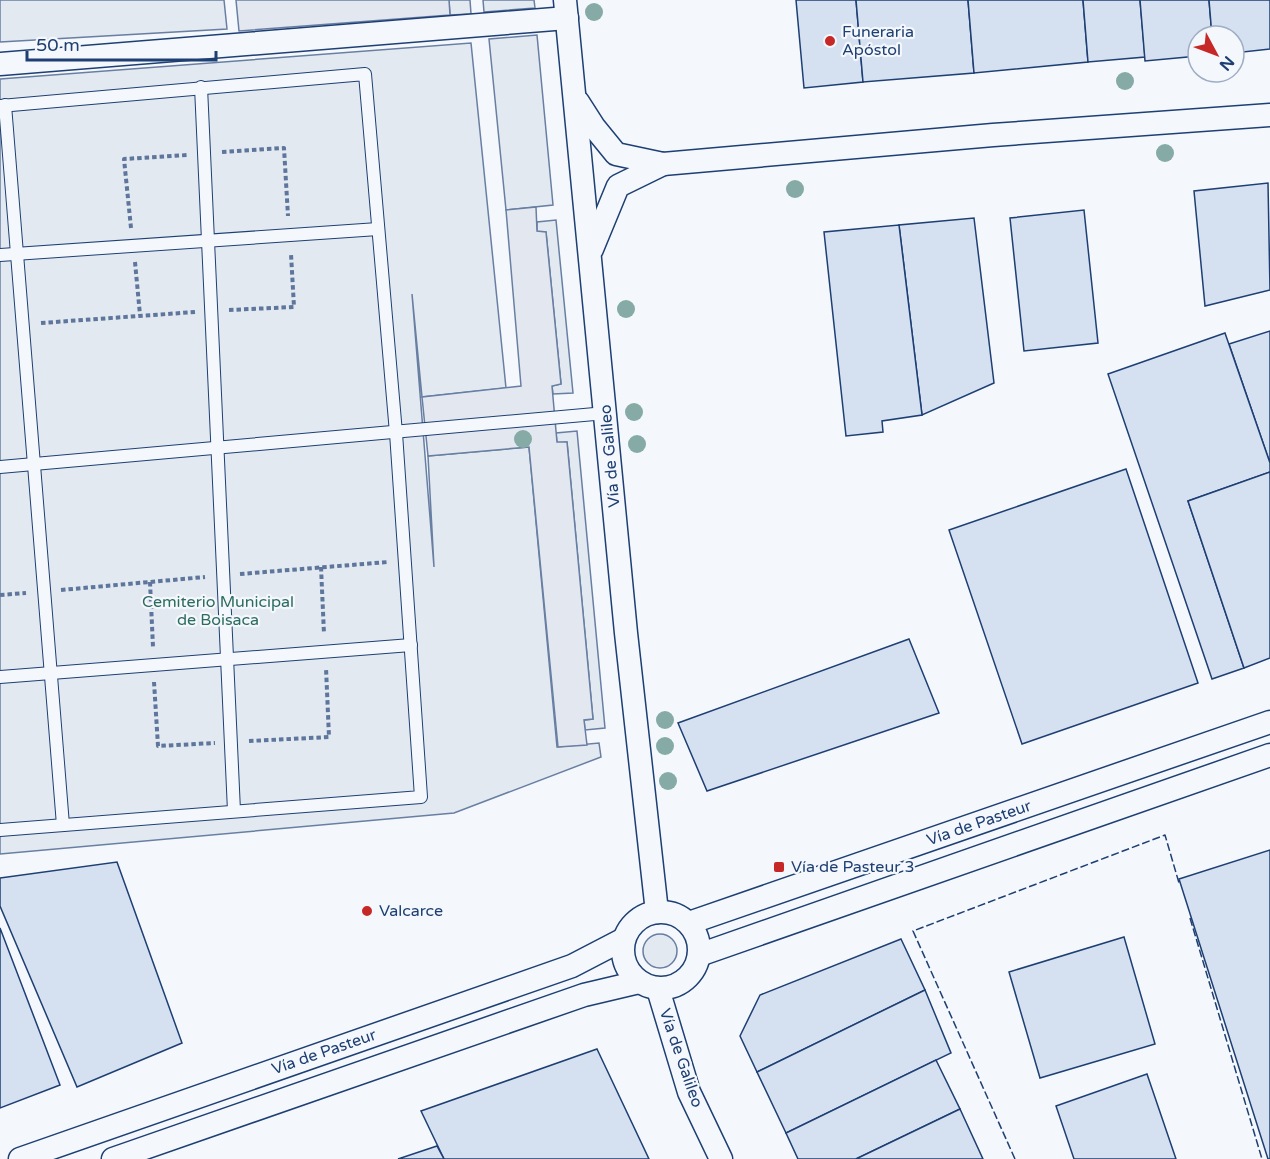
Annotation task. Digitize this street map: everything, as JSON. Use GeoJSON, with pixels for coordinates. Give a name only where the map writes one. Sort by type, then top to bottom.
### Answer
{"type":"FeatureCollection","features":[{"type":"Feature","properties":{"kind":"street"},"geometry":{"type":"LineString","coordinates":[[0,64],[566,9]]}},
{"type":"Feature","properties":{"kind":"street","name":"Vía de Galileo"},"geometry":{"type":"LineString","coordinates":[[566,9],[586,197],[626,633],[657,912]]}},
{"type":"Feature","properties":{"kind":"street"},"geometry":{"type":"LineString","coordinates":[[576,98],[594,127],[615,153],[621,175],[591,252]]}},
{"type":"Feature","properties":{"kind":"street"},"geometry":{"type":"LineString","coordinates":[[581,149],[597,148],[663,164],[993,135],[1270,115]]}},
{"type":"Feature","properties":{"kind":"street"},"geometry":{"type":"LineString","coordinates":[[586,197],[618,186],[663,164]]}},
{"type":"Feature","properties":{"kind":"street","name":"Vía de Pasteur"},"geometry":{"type":"LineString","coordinates":[[689,923],[1270,722]]}},
{"type":"Feature","properties":{"kind":"street","name":"Vía de Pasteur"},"geometry":{"type":"LineString","coordinates":[[699,955],[1270,755]]}},
{"type":"Feature","properties":{"kind":"street"},"geometry":{"type":"LineString","coordinates":[[657,912],[679,916],[689,923],[696,932],[699,955],[689,977],[680,984],[648,986],[625,963],[624,939],[636,921],[657,912]]}},
{"type":"Feature","properties":{"kind":"street","name":"Vía de Pasteur"},"geometry":{"type":"LineString","coordinates":[[20,1159],[572,966],[624,939]]}},
{"type":"Feature","properties":{"kind":"street","name":"Vía de Galileo"},"geometry":{"type":"LineString","coordinates":[[648,986],[689,1092],[721,1159]]}},
{"type":"Feature","properties":{"kind":"street","name":"Vía de Pasteur"},"geometry":{"type":"LineString","coordinates":[[112,1159],[573,999],[648,986]]}},
{"type":"Feature","properties":{"kind":"lane"},"geometry":{"type":"LineString","coordinates":[[0,830],[422,797],[396,433],[365,74],[2,106],[17,254],[63,825]]}},
{"type":"Feature","properties":{"kind":"lane"},"geometry":{"type":"LineString","coordinates":[[201,87],[234,811]]}},
{"type":"Feature","properties":{"kind":"lane"},"geometry":{"type":"LineString","coordinates":[[0,255],[378,229]]}},
{"type":"Feature","properties":{"kind":"lane"},"geometry":{"type":"LineString","coordinates":[[0,467],[606,413]]}},
{"type":"Feature","properties":{"kind":"lane"},"geometry":{"type":"LineString","coordinates":[[0,677],[411,645]]}},
{"type":"Feature","properties":{"kind":"path"},"geometry":{"type":"LineString","coordinates":[[22,325],[140,315]]}},
{"type":"Feature","properties":{"kind":"green space"},"geometry":{"type":"Polygon","coordinates":[[[0,0],[224,0],[227,29],[0,42],[0,0]]]}},
{"type":"Feature","properties":{"kind":"green space"},"geometry":{"type":"Polygon","coordinates":[[[449,0],[470,0],[471,14],[450,15],[449,0]]]}},
{"type":"Feature","properties":{"kind":"green space"},"geometry":{"type":"Polygon","coordinates":[[[483,0],[534,0],[535,8],[484,12],[483,0]]]}},
{"type":"Feature","properties":{"kind":"green space"},"geometry":{"type":"Polygon","coordinates":[[[537,35],[553,205],[506,210],[489,39],[537,35]]]}},
{"type":"Feature","properties":{"kind":"green space","name":"Cemiterio Municipal de Boisaca"},"geometry":{"type":"Polygon","coordinates":[[[471,43],[506,388],[422,397],[412,294],[434,567],[428,456],[529,447],[557,747],[599,743],[601,757],[454,813],[0,854],[0,79],[471,43]]]}},
{"type":"Feature","properties":{"kind":"green space"},"geometry":{"type":"Polygon","coordinates":[[[556,220],[573,393],[553,394],[552,386],[561,384],[546,232],[537,232],[537,222],[556,220]]]}},
{"type":"Feature","properties":{"kind":"green space"},"geometry":{"type":"Polygon","coordinates":[[[577,431],[605,728],[585,730],[584,720],[593,719],[567,442],[557,443],[556,433],[577,431]]]}},
{"type":"Feature","properties":{"kind":"green space"},"geometry":{"type":"Polygon","coordinates":[[[660,934],[672,939],[677,951],[672,963],[660,968],[648,963],[643,951],[648,939],[660,934]]]}},
{"type":"Feature","properties":{"kind":"shaded area"},"geometry":{"type":"Polygon","coordinates":[[[236,0],[449,0],[450,15],[239,31],[236,0]]]}},
{"type":"Feature","properties":{"kind":"shaded area"},"geometry":{"type":"Polygon","coordinates":[[[536,207],[537,231],[546,232],[561,384],[552,386],[557,442],[567,442],[593,719],[584,720],[587,745],[558,747],[529,447],[428,456],[422,397],[521,386],[506,210],[536,207]]]}},
{"type":"Feature","properties":{"kind":"building","name":"Funeraria Apóstol"},"geometry":{"type":"Polygon","coordinates":[[[796,0],[856,0],[863,82],[804,88],[796,0]]]}},
{"type":"Feature","properties":{"kind":"building"},"geometry":{"type":"Polygon","coordinates":[[[856,0],[968,0],[974,73],[863,82],[856,0]]]}},
{"type":"Feature","properties":{"kind":"building"},"geometry":{"type":"Polygon","coordinates":[[[968,0],[1083,0],[1088,62],[974,73],[968,0]]]}},
{"type":"Feature","properties":{"kind":"building"},"geometry":{"type":"Polygon","coordinates":[[[1083,0],[1140,0],[1145,57],[1088,62],[1083,0]]]}},
{"type":"Feature","properties":{"kind":"building"},"geometry":{"type":"Polygon","coordinates":[[[1140,0],[1209,0],[1211,24],[1186,24],[1186,57],[1145,61],[1140,0]]]}},
{"type":"Feature","properties":{"kind":"building"},"geometry":{"type":"Polygon","coordinates":[[[1209,0],[1270,0],[1270,49],[1246,52],[1246,24],[1211,24],[1209,0]]]}},
{"type":"Feature","properties":{"kind":"building"},"geometry":{"type":"Polygon","coordinates":[[[1268,183],[1270,290],[1205,306],[1194,191],[1268,183]]]}},
{"type":"Feature","properties":{"kind":"building"},"geometry":{"type":"Polygon","coordinates":[[[1084,210],[1098,343],[1024,351],[1010,218],[1084,210]]]}},
{"type":"Feature","properties":{"kind":"building"},"geometry":{"type":"Polygon","coordinates":[[[974,218],[994,383],[922,415],[899,225],[974,218]]]}},
{"type":"Feature","properties":{"kind":"building"},"geometry":{"type":"Polygon","coordinates":[[[899,225],[922,415],[882,421],[883,432],[846,436],[824,232],[899,225]]]}},
{"type":"Feature","properties":{"kind":"building"},"geometry":{"type":"Polygon","coordinates":[[[1270,331],[1270,463],[1229,344],[1270,331]]]}},
{"type":"Feature","properties":{"kind":"building"},"geometry":{"type":"Polygon","coordinates":[[[1225,333],[1270,463],[1270,472],[1188,501],[1244,668],[1212,679],[1108,374],[1225,333]]]}},
{"type":"Feature","properties":{"kind":"building"},"geometry":{"type":"Polygon","coordinates":[[[1126,469],[1198,683],[1022,744],[949,530],[1126,469]]]}},
{"type":"Feature","properties":{"kind":"building"},"geometry":{"type":"Polygon","coordinates":[[[1270,472],[1270,658],[1244,668],[1188,501],[1270,472]]]}},
{"type":"Feature","properties":{"kind":"building"},"geometry":{"type":"Polygon","coordinates":[[[909,639],[939,713],[707,791],[678,723],[909,639]]]}},
{"type":"Feature","properties":{"kind":"building"},"geometry":{"type":"Polygon","coordinates":[[[1270,850],[1270,1159],[1268,1159],[1179,879],[1270,850]]]}},
{"type":"Feature","properties":{"kind":"building"},"geometry":{"type":"Polygon","coordinates":[[[117,862],[182,1043],[77,1087],[0,906],[0,878],[117,862]]]}},
{"type":"Feature","properties":{"kind":"building"},"geometry":{"type":"Polygon","coordinates":[[[0,928],[60,1085],[0,1108],[0,928]]]}},
{"type":"Feature","properties":{"kind":"building"},"geometry":{"type":"Polygon","coordinates":[[[1124,937],[1155,1044],[1040,1078],[1009,972],[1124,937]]]}},
{"type":"Feature","properties":{"kind":"building"},"geometry":{"type":"Polygon","coordinates":[[[901,939],[925,990],[757,1072],[740,1036],[760,995],[901,939]]]}},
{"type":"Feature","properties":{"kind":"building"},"geometry":{"type":"Polygon","coordinates":[[[925,990],[951,1053],[786,1133],[757,1072],[925,990]]]}},
{"type":"Feature","properties":{"kind":"building"},"geometry":{"type":"Polygon","coordinates":[[[597,1049],[649,1159],[444,1159],[421,1111],[597,1049]]]}},
{"type":"Feature","properties":{"kind":"building"},"geometry":{"type":"Polygon","coordinates":[[[936,1060],[960,1109],[856,1159],[798,1159],[786,1133],[936,1060]]]}},
{"type":"Feature","properties":{"kind":"building"},"geometry":{"type":"Polygon","coordinates":[[[1147,1074],[1176,1159],[1074,1159],[1056,1106],[1147,1074]]]}},
{"type":"Feature","properties":{"kind":"building"},"geometry":{"type":"Polygon","coordinates":[[[960,1109],[983,1159],[856,1159],[960,1109]]]}},
{"type":"Feature","properties":{"kind":"building"},"geometry":{"type":"Polygon","coordinates":[[[437,1146],[444,1159],[398,1159],[437,1146]]]}},
{"type":"Feature","properties":{"kind":"fence"},"geometry":{"type":"LineString","coordinates":[[1015,1159],[913,931],[1165,835],[1179,883]]}},
{"type":"Feature","properties":{"kind":"fence"},"geometry":{"type":"LineString","coordinates":[[1190,918],[1262,1159]]}},
{"type":"Feature","properties":{"kind":"place","name":"Funeraria Apóstol"},"geometry":{"type":"Point","coordinates":[830,41]}},
{"type":"Feature","properties":{"kind":"place","name":"Vía de Pasteur 3"},"geometry":{"type":"Point","coordinates":[779,867]}},
{"type":"Feature","properties":{"kind":"place","name":"Valcarce"},"geometry":{"type":"Point","coordinates":[367,911]}}]}
